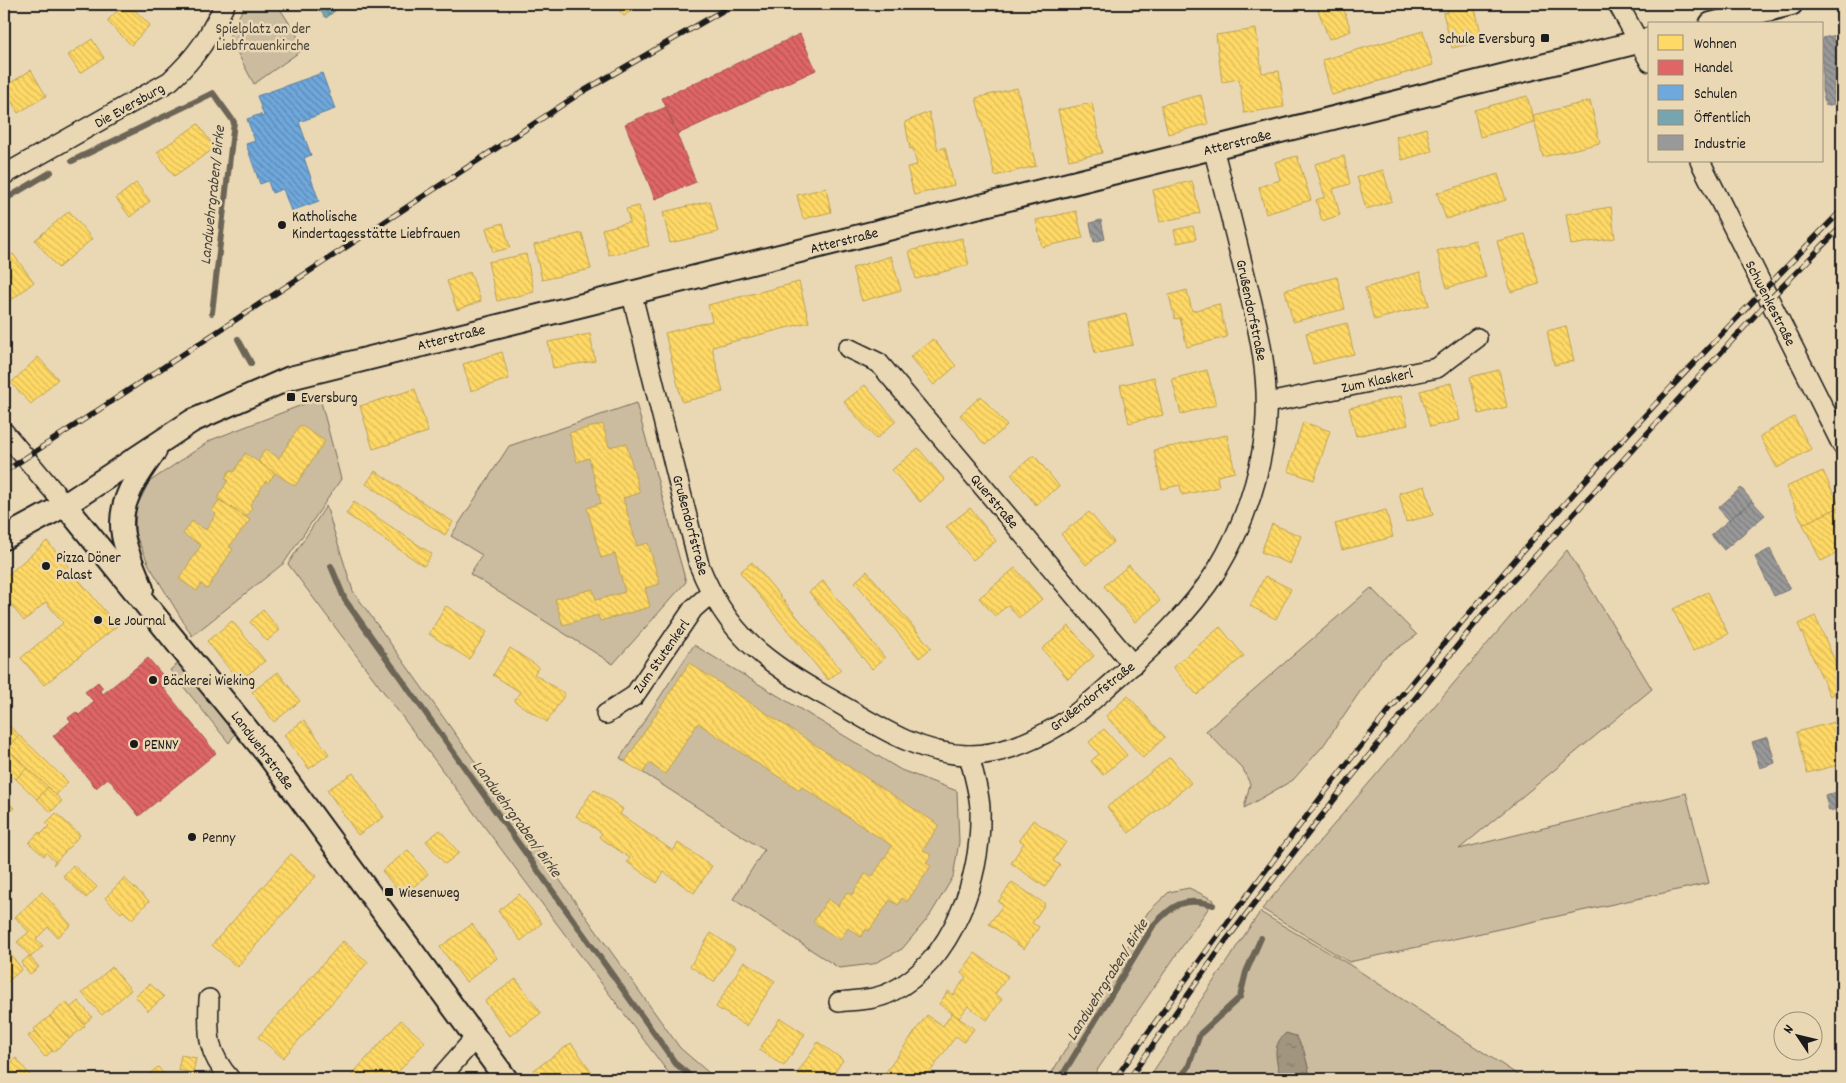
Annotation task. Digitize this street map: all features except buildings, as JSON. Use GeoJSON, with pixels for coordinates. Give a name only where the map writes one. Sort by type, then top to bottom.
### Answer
{"type":"FeatureCollection","features":[{"type":"Feature","properties":{"kind":"street","name":"Die Eversburg"},"geometry":{"type":"LineString","coordinates":[[4,175],[170,81],[193,59],[225,4]]}},
{"type":"Feature","properties":{"kind":"street"},"geometry":{"type":"LineString","coordinates":[[1618,4],[1644,40],[1648,55]]}},
{"type":"Feature","properties":{"kind":"street"},"geometry":{"type":"LineString","coordinates":[[1719,22],[1791,4]]}},
{"type":"Feature","properties":{"kind":"street","name":"Atterstraße"},"geometry":{"type":"LineString","coordinates":[[4,538],[65,505],[192,421],[290,378],[632,291],[1644,40]]}},
{"type":"Feature","properties":{"kind":"street","name":"Grußendorfstraße"},"geometry":{"type":"LineString","coordinates":[[632,291],[699,565],[710,593],[729,622],[754,649],[785,674],[901,739],[938,752],[969,756],[1015,747],[1057,727],[1133,665],[1180,621],[1217,570],[1238,530],[1256,478],[1263,446],[1268,403],[1261,340],[1213,148]]}},
{"type":"Feature","properties":{"kind":"street","name":"Schwenkestraße"},"geometry":{"type":"LineString","coordinates":[[1700,162],[1842,445]]}},
{"type":"Feature","properties":{"kind":"street","name":"Zum Klaskerl"},"geometry":{"type":"LineString","coordinates":[[1268,403],[1437,368],[1477,338]]}},
{"type":"Feature","properties":{"kind":"street","name":"Querstraße"},"geometry":{"type":"LineString","coordinates":[[848,348],[879,363],[1133,665]]}},
{"type":"Feature","properties":{"kind":"street","name":"Landwehrstraße"},"geometry":{"type":"LineString","coordinates":[[4,432],[149,606],[268,755],[506,1079]]}},
{"type":"Feature","properties":{"kind":"street"},"geometry":{"type":"LineString","coordinates":[[149,606],[123,535],[123,516],[127,496],[136,478],[163,440]]}},
{"type":"Feature","properties":{"kind":"street","name":"Zum Stutenkerl"},"geometry":{"type":"LineString","coordinates":[[606,714],[634,696],[693,609],[710,593]]}},
{"type":"Feature","properties":{"kind":"street"},"geometry":{"type":"LineString","coordinates":[[839,1002],[863,1000],[890,993],[909,981],[930,960],[951,931],[964,905],[974,878],[980,846],[980,806],[969,756]]}},
{"type":"Feature","properties":{"kind":"street"},"geometry":{"type":"LineString","coordinates":[[209,999],[208,1040],[219,1067],[230,1079]]}},
{"type":"Feature","properties":{"kind":"street"},"geometry":{"type":"LineString","coordinates":[[439,1079],[476,1038]]}},
{"type":"Feature","properties":{"kind":"green space","name":"Spielplatz an der Liebfrauenkirche"},"geometry":{"type":"Polygon","coordinates":[[[245,4],[277,4],[305,48],[254,84],[229,37],[245,4]]]}},
{"type":"Feature","properties":{"kind":"green space"},"geometry":{"type":"Polygon","coordinates":[[[320,398],[341,479],[284,563],[192,636],[149,565],[135,533],[136,508],[149,482],[211,440],[320,398]]]}},
{"type":"Feature","properties":{"kind":"green space"},"geometry":{"type":"Polygon","coordinates":[[[636,403],[686,582],[613,664],[470,574],[482,555],[451,536],[509,446],[636,403]]]}},
{"type":"Feature","properties":{"kind":"green space"},"geometry":{"type":"Polygon","coordinates":[[[326,506],[353,591],[680,1048],[716,1079],[676,1079],[667,1071],[288,564],[326,506]]]}},
{"type":"Feature","properties":{"kind":"green space"},"geometry":{"type":"Polygon","coordinates":[[[1567,550],[1652,689],[1459,849],[1686,793],[1709,883],[1349,962],[1262,909],[1567,550]]]}},
{"type":"Feature","properties":{"kind":"green space"},"geometry":{"type":"Polygon","coordinates":[[[1371,588],[1417,635],[1382,659],[1323,746],[1293,780],[1244,808],[1250,784],[1243,769],[1206,731],[1371,588]]]}},
{"type":"Feature","properties":{"kind":"green space"},"geometry":{"type":"Polygon","coordinates":[[[694,645],[901,770],[957,791],[959,842],[953,877],[929,917],[902,949],[873,964],[839,968],[733,899],[764,850],[620,758],[694,645]]]}},
{"type":"Feature","properties":{"kind":"green space"},"geometry":{"type":"Polygon","coordinates":[[[181,661],[237,731],[229,743],[170,670],[181,661]]]}},
{"type":"Feature","properties":{"kind":"green space"},"geometry":{"type":"Polygon","coordinates":[[[1189,888],[1214,900],[1091,1079],[1048,1079],[1148,912],[1169,892],[1189,888]]]}},
{"type":"Feature","properties":{"kind":"green space"},"geometry":{"type":"Polygon","coordinates":[[[1260,912],[1350,965],[1524,1079],[1148,1079],[1260,912]]]}},
{"type":"Feature","properties":{"kind":"water"},"geometry":{"type":"Polygon","coordinates":[[[1286,1033],[1296,1036],[1304,1051],[1311,1079],[1281,1079],[1276,1049],[1281,1038],[1286,1033]]]}},
{"type":"Feature","properties":{"kind":"waterway","name":"Landwehrgraben/ Birke"},"geometry":{"type":"LineString","coordinates":[[72,161],[213,93],[234,122],[212,313]]}},
{"type":"Feature","properties":{"kind":"waterway","name":"Landwehrgraben/ Birke"},"geometry":{"type":"LineString","coordinates":[[4,200],[51,172]]}},
{"type":"Feature","properties":{"kind":"waterway","name":"Landwehrgraben/ Birke"},"geometry":{"type":"LineString","coordinates":[[238,339],[251,363]]}},
{"type":"Feature","properties":{"kind":"waterway","name":"Landwehrgraben/ Birke"},"geometry":{"type":"LineString","coordinates":[[331,566],[345,600],[676,1064],[694,1079]]}},
{"type":"Feature","properties":{"kind":"waterway","name":"Landwehrgraben/ Birke"},"geometry":{"type":"LineString","coordinates":[[1060,1079],[1153,926],[1166,913],[1179,904],[1203,902],[1213,905]]}},
{"type":"Feature","properties":{"kind":"waterway","name":"Landwehrgraben/ Birke"},"geometry":{"type":"LineString","coordinates":[[1179,1079],[1188,1068],[1200,1034],[1240,997],[1246,972],[1261,938]]}},
{"type":"Feature","properties":{"kind":"railway"},"geometry":{"type":"LineString","coordinates":[[4,472],[582,92],[734,4]]}},
{"type":"Feature","properties":{"kind":"railway"},"geometry":{"type":"LineString","coordinates":[[1115,1079],[1202,957],[1336,777],[1430,660],[1611,452],[1702,354],[1842,210]]}},
{"type":"Feature","properties":{"kind":"railway"},"geometry":{"type":"LineString","coordinates":[[1129,1079],[1225,942],[1350,779],[1487,609],[1770,299],[1842,226]]}},
{"type":"Feature","properties":{"kind":"place","name":"Schule Eversburg"},"geometry":{"type":"Point","coordinates":[1545,38]}},
{"type":"Feature","properties":{"kind":"place","name":"Katholische Kindertagesstätte Liebfrauen"},"geometry":{"type":"Point","coordinates":[282,225]}},
{"type":"Feature","properties":{"kind":"place","name":"Eversburg"},"geometry":{"type":"Point","coordinates":[291,397]}},
{"type":"Feature","properties":{"kind":"place","name":"Pizza Döner Palast"},"geometry":{"type":"Point","coordinates":[46,566]}},
{"type":"Feature","properties":{"kind":"place","name":"Le Journal"},"geometry":{"type":"Point","coordinates":[98,620]}},
{"type":"Feature","properties":{"kind":"place","name":"Bäckerei Wieking"},"geometry":{"type":"Point","coordinates":[153,680]}},
{"type":"Feature","properties":{"kind":"place","name":"PENNY"},"geometry":{"type":"Point","coordinates":[134,744]}},
{"type":"Feature","properties":{"kind":"place","name":"Penny"},"geometry":{"type":"Point","coordinates":[192,837]}},
{"type":"Feature","properties":{"kind":"place","name":"Wiesenweg"},"geometry":{"type":"Point","coordinates":[389,892]}}]}
